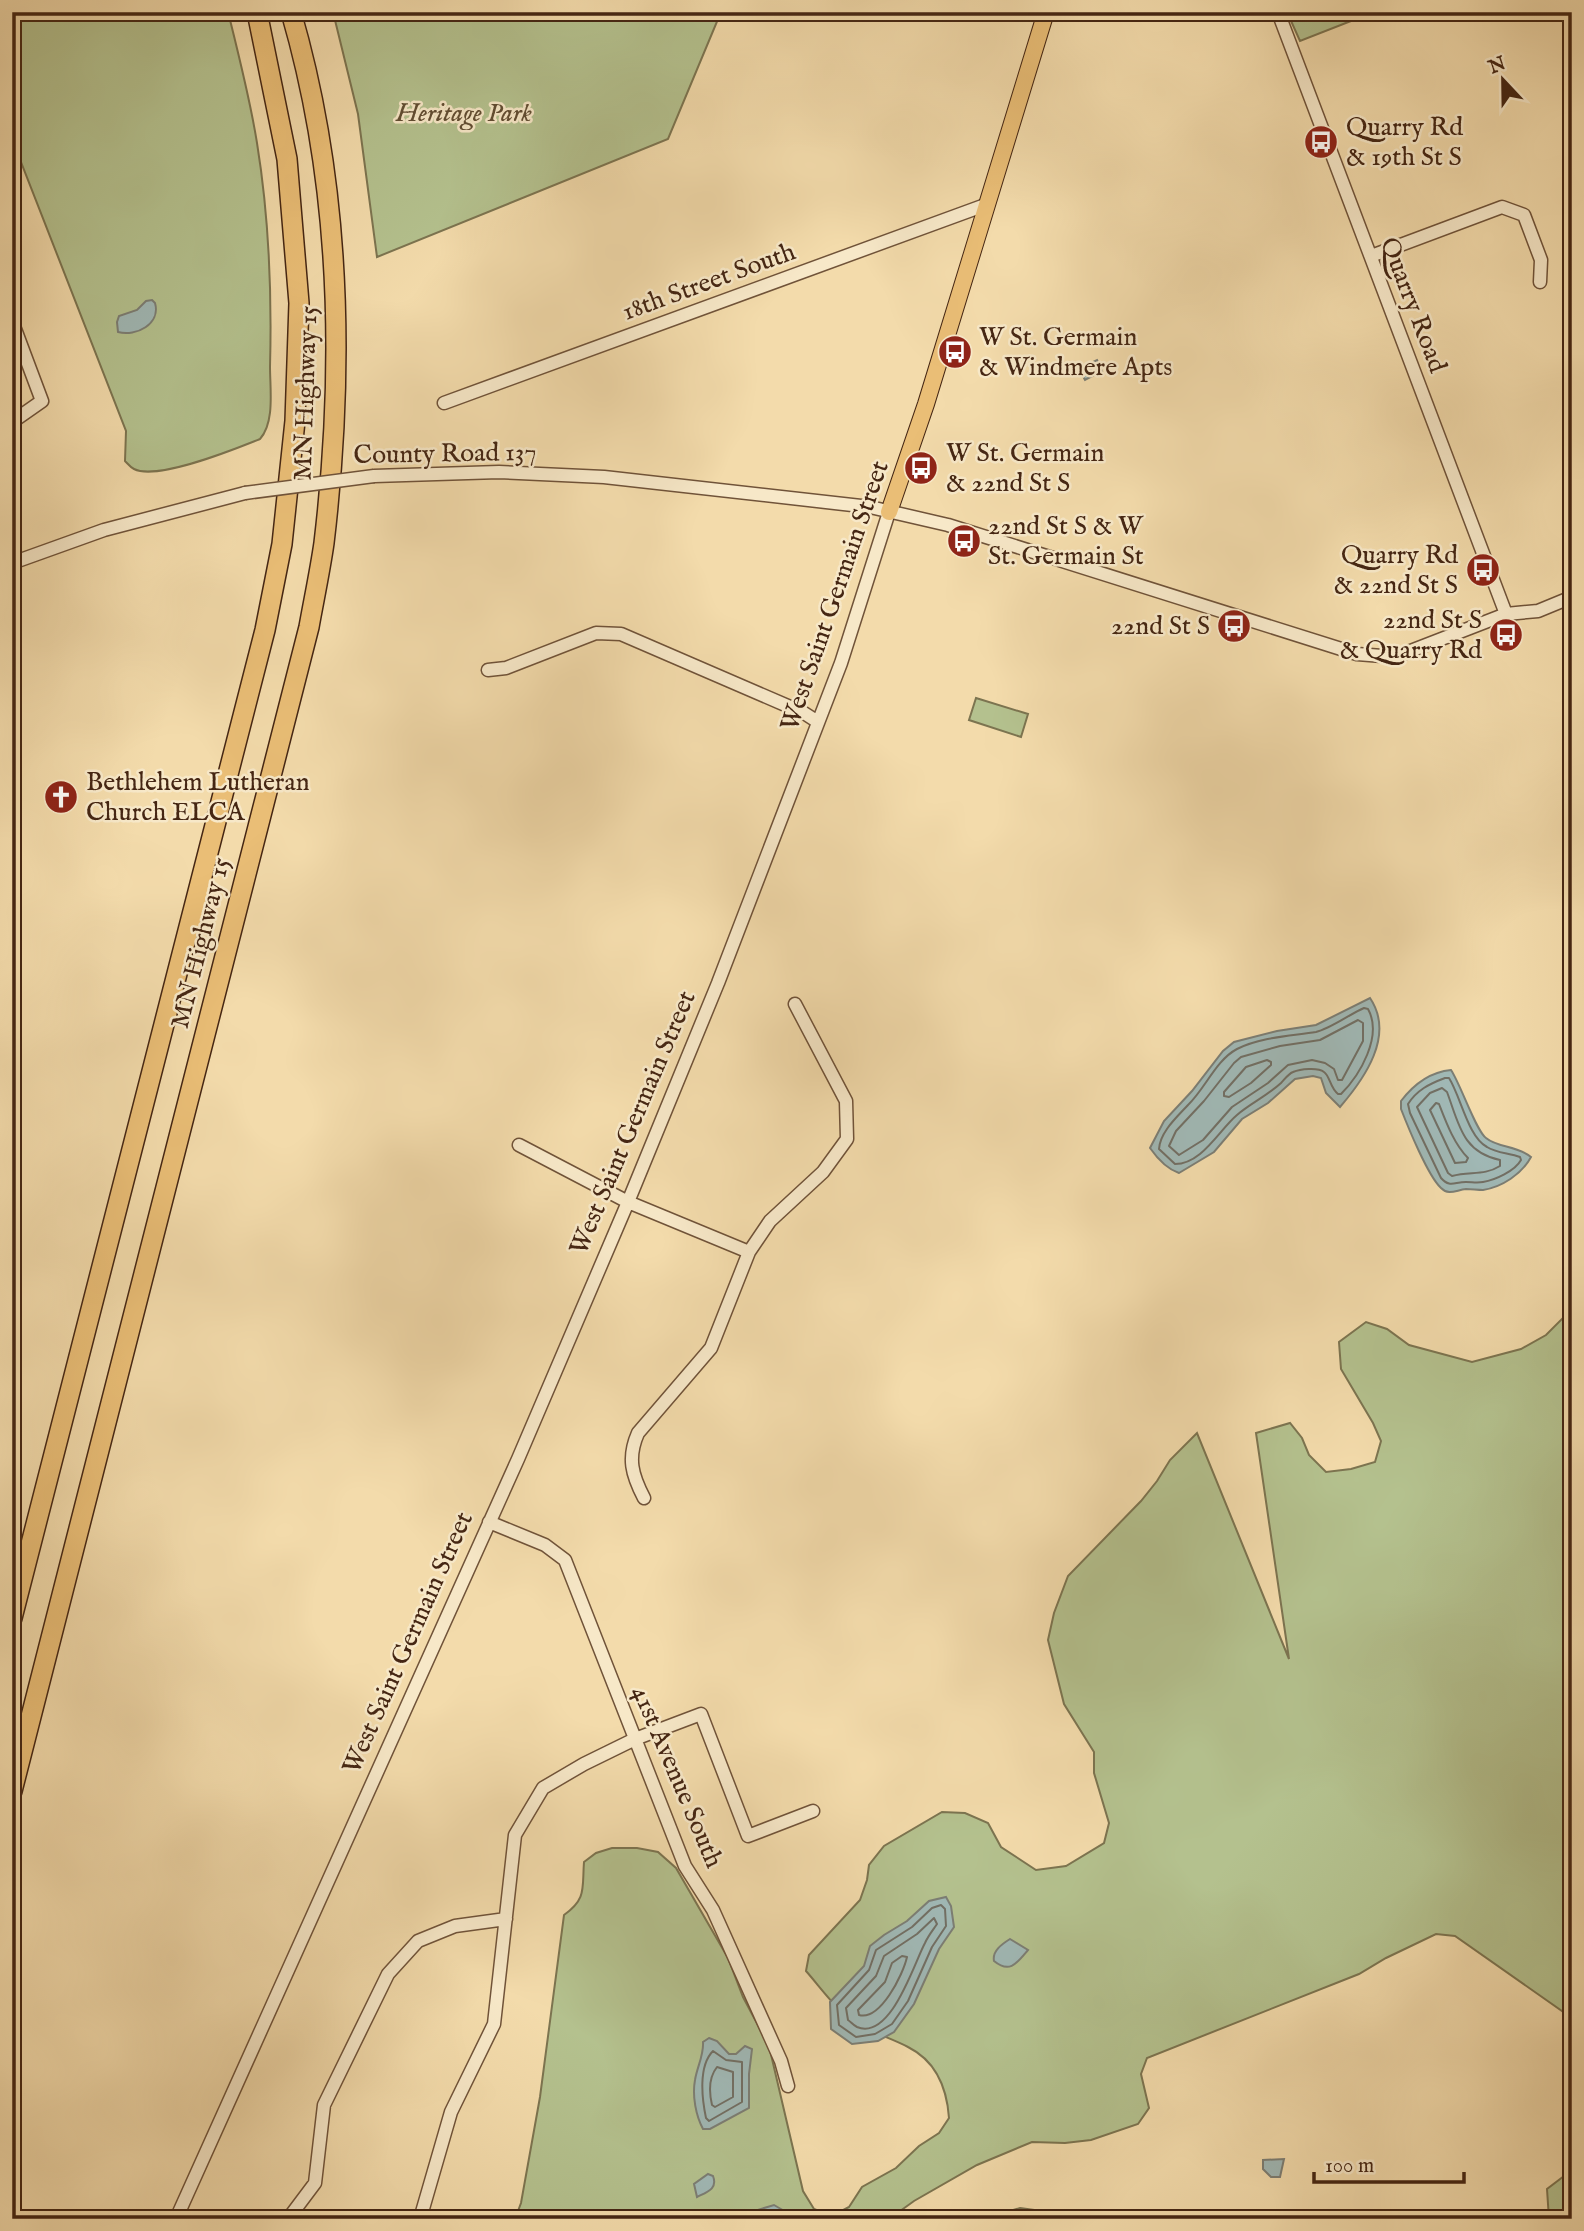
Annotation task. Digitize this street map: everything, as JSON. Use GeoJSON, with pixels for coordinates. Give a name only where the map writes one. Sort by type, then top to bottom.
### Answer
{"type":"FeatureCollection","features":[{"type":"Feature","properties":{"kind":"highway","name":"MN Highway 15"},"geometry":{"type":"LineString","coordinates":[[12,1619],[265,630],[282,544],[295,421],[299,303],[287,159],[257,12]]}},
{"type":"Feature","properties":{"kind":"highway","name":"MN Highway 15"},"geometry":{"type":"LineString","coordinates":[[12,1791],[309,626],[324,545],[335,421],[337,299],[322,149],[291,12]]}},
{"type":"Feature","properties":{"kind":"main road","name":"West Saint Germain Street"},"geometry":{"type":"LineString","coordinates":[[889,512],[902,478],[1046,12]]}},
{"type":"Feature","properties":{"kind":"street","name":"Quarry Road"},"geometry":{"type":"LineString","coordinates":[[1278,12],[1506,614]]}},
{"type":"Feature","properties":{"kind":"street","name":"18th Street South"},"geometry":{"type":"LineString","coordinates":[[444,403],[988,204]]}},
{"type":"Feature","properties":{"kind":"street"},"geometry":{"type":"LineString","coordinates":[[1371,257],[1502,207],[1524,215],[1541,260],[1540,282]]}},
{"type":"Feature","properties":{"kind":"street"},"geometry":{"type":"LineString","coordinates":[[12,321],[42,401],[12,422]]}},
{"type":"Feature","properties":{"kind":"street","name":"County Road 137"},"geometry":{"type":"LineString","coordinates":[[12,563],[104,530],[245,493],[374,476],[499,472],[604,477],[913,516],[971,531],[1357,654],[1395,657],[1506,614],[1538,611],[1572,597]]}},
{"type":"Feature","properties":{"kind":"street","name":"West Saint Germain Street"},"geometry":{"type":"LineString","coordinates":[[176,2219],[489,1522],[628,1202],[720,976],[844,654],[889,512]]}},
{"type":"Feature","properties":{"kind":"street"},"geometry":{"type":"LineString","coordinates":[[488,670],[506,667],[596,634],[621,634],[818,722]]}},
{"type":"Feature","properties":{"kind":"street"},"geometry":{"type":"LineString","coordinates":[[644,1498],[634,1478],[632,1448],[638,1433],[711,1348],[749,1252],[770,1221],[823,1172],[847,1139],[846,1101],[795,1004]]}},
{"type":"Feature","properties":{"kind":"street"},"geometry":{"type":"LineString","coordinates":[[519,1145],[628,1202],[749,1252]]}},
{"type":"Feature","properties":{"kind":"street","name":"41st Avenue South"},"geometry":{"type":"LineString","coordinates":[[489,1522],[545,1545],[565,1560],[685,1866],[713,1910],[781,2061],[788,2086]]}},
{"type":"Feature","properties":{"kind":"street"},"geometry":{"type":"LineString","coordinates":[[420,2219],[451,2112],[494,2024],[515,1835],[543,1788],[635,1739],[701,1714],[748,1836],[813,1811]]}},
{"type":"Feature","properties":{"kind":"street"},"geometry":{"type":"LineString","coordinates":[[288,2219],[314,2183],[324,2105],[388,1974],[418,1941],[455,1926],[506,1919]]}},
{"type":"Feature","properties":{"kind":"green space"},"geometry":{"type":"Polygon","coordinates":[[[12,12],[228,12],[254,127],[267,227],[271,405],[268,424],[260,439],[196,462],[160,471],[145,472],[134,469],[125,461],[126,431],[12,139],[12,12]]]}},
{"type":"Feature","properties":{"kind":"green space","name":"Heritage Park"},"geometry":{"type":"Polygon","coordinates":[[[333,12],[721,12],[668,139],[377,257],[358,114],[333,12]]]}},
{"type":"Feature","properties":{"kind":"green space"},"geometry":{"type":"Polygon","coordinates":[[[1287,12],[1374,12],[1300,41],[1287,12]]]}},
{"type":"Feature","properties":{"kind":"green space"},"geometry":{"type":"Polygon","coordinates":[[[976,698],[1028,714],[1021,737],[969,720],[976,698]]]}},
{"type":"Feature","properties":{"kind":"green space"},"geometry":{"type":"Polygon","coordinates":[[[1572,1304],[1572,2018],[1455,1936],[1436,1934],[1359,1974],[1147,2058],[1141,2074],[1149,2108],[1138,2124],[1091,2140],[1065,2143],[1032,2142],[977,2165],[914,2201],[889,2219],[515,2219],[521,2203],[540,2097],[564,1915],[580,1898],[584,1862],[596,1853],[612,1848],[637,1848],[658,1852],[676,1868],[728,1958],[743,1997],[769,2046],[803,2191],[814,2209],[832,2216],[849,2207],[862,2187],[896,2168],[919,2146],[939,2133],[949,2118],[943,2086],[926,2060],[908,2047],[848,2017],[806,1971],[809,1955],[860,1900],[869,1865],[884,1846],[942,1812],[965,1813],[988,1823],[1001,1847],[1036,1870],[1066,1866],[1104,1843],[1109,1823],[1094,1773],[1094,1752],[1064,1704],[1048,1640],[1054,1613],[1068,1576],[1141,1501],[1170,1460],[1197,1433],[1289,1659],[1256,1433],[1290,1423],[1302,1438],[1309,1455],[1326,1472],[1375,1462],[1381,1441],[1341,1369],[1339,1342],[1366,1322],[1387,1329],[1409,1345],[1472,1362],[1521,1349],[1546,1335],[1567,1314],[1572,1304]]]}},
{"type":"Feature","properties":{"kind":"green space"},"geometry":{"type":"Polygon","coordinates":[[[1572,2170],[1572,2219],[1549,2219],[1547,2189],[1572,2170]]]}},
{"type":"Feature","properties":{"kind":"green space"},"geometry":{"type":"Polygon","coordinates":[[[1020,2208],[1041,2211],[1045,2219],[983,2219],[1020,2208]]]}},
{"type":"Feature","properties":{"kind":"water"},"geometry":{"type":"Polygon","coordinates":[[[152,300],[156,310],[151,323],[132,333],[118,332],[119,316],[137,310],[146,301],[152,300]]]}},
{"type":"Feature","properties":{"kind":"water"},"geometry":{"type":"Polygon","coordinates":[[[1097,360],[1102,371],[1085,380],[1079,369],[1097,360]]]}},
{"type":"Feature","properties":{"kind":"water"},"geometry":{"type":"Polygon","coordinates":[[[1370,998],[1377,1012],[1379,1027],[1374,1056],[1359,1083],[1340,1107],[1326,1093],[1321,1078],[1313,1076],[1295,1079],[1268,1103],[1242,1119],[1214,1152],[1179,1173],[1163,1163],[1150,1148],[1164,1121],[1223,1051],[1234,1042],[1316,1025],[1370,998]]]}},
{"type":"Feature","properties":{"kind":"water"},"geometry":{"type":"Polygon","coordinates":[[[1451,1070],[1482,1134],[1496,1144],[1519,1150],[1531,1157],[1517,1174],[1497,1186],[1483,1190],[1444,1190],[1430,1173],[1404,1117],[1401,1101],[1411,1089],[1429,1076],[1451,1070]]]}},
{"type":"Feature","properties":{"kind":"water"},"geometry":{"type":"Polygon","coordinates":[[[946,1897],[951,1906],[954,1927],[939,1949],[914,2004],[894,2032],[878,2041],[852,2044],[831,2029],[830,2002],[864,1966],[870,1946],[907,1921],[929,1901],[946,1897]]]}},
{"type":"Feature","properties":{"kind":"water"},"geometry":{"type":"Polygon","coordinates":[[[1010,1939],[1028,1950],[1017,1963],[1005,1967],[994,1961],[994,1957],[998,1948],[1010,1939]]]}},
{"type":"Feature","properties":{"kind":"water"},"geometry":{"type":"Polygon","coordinates":[[[709,2038],[717,2041],[729,2054],[736,2054],[745,2046],[752,2049],[749,2108],[710,2129],[703,2129],[695,2106],[694,2086],[703,2042],[709,2038]]]}},
{"type":"Feature","properties":{"kind":"water"},"geometry":{"type":"Polygon","coordinates":[[[1284,2159],[1280,2177],[1271,2177],[1263,2169],[1263,2160],[1284,2159]]]}},
{"type":"Feature","properties":{"kind":"water"},"geometry":{"type":"Polygon","coordinates":[[[708,2174],[713,2176],[713,2187],[697,2197],[694,2184],[708,2174]]]}},
{"type":"Feature","properties":{"kind":"water"},"geometry":{"type":"Polygon","coordinates":[[[774,2205],[793,2216],[793,2219],[747,2219],[751,2212],[774,2205]]]}},
{"type":"Feature","properties":{"kind":"place","name":"Quarry Rd & 19th St S"},"geometry":{"type":"Point","coordinates":[1321,142]}},
{"type":"Feature","properties":{"kind":"place","name":"W St. Germain & Windmere Apts"},"geometry":{"type":"Point","coordinates":[955,352]}},
{"type":"Feature","properties":{"kind":"place","name":"W St. Germain & 22nd St S"},"geometry":{"type":"Point","coordinates":[921,468]}},
{"type":"Feature","properties":{"kind":"place","name":"22nd St S & W St. Germain St"},"geometry":{"type":"Point","coordinates":[964,541]}},
{"type":"Feature","properties":{"kind":"place","name":"Quarry Rd & 22nd St S"},"geometry":{"type":"Point","coordinates":[1483,570]}},
{"type":"Feature","properties":{"kind":"place","name":"22nd St S"},"geometry":{"type":"Point","coordinates":[1234,626]}},
{"type":"Feature","properties":{"kind":"place","name":"22nd St S & Quarry Rd"},"geometry":{"type":"Point","coordinates":[1506,635]}},
{"type":"Feature","properties":{"kind":"place","name":"Bethlehem Lutheran Church ELCA"},"geometry":{"type":"Point","coordinates":[61,797]}}]}
